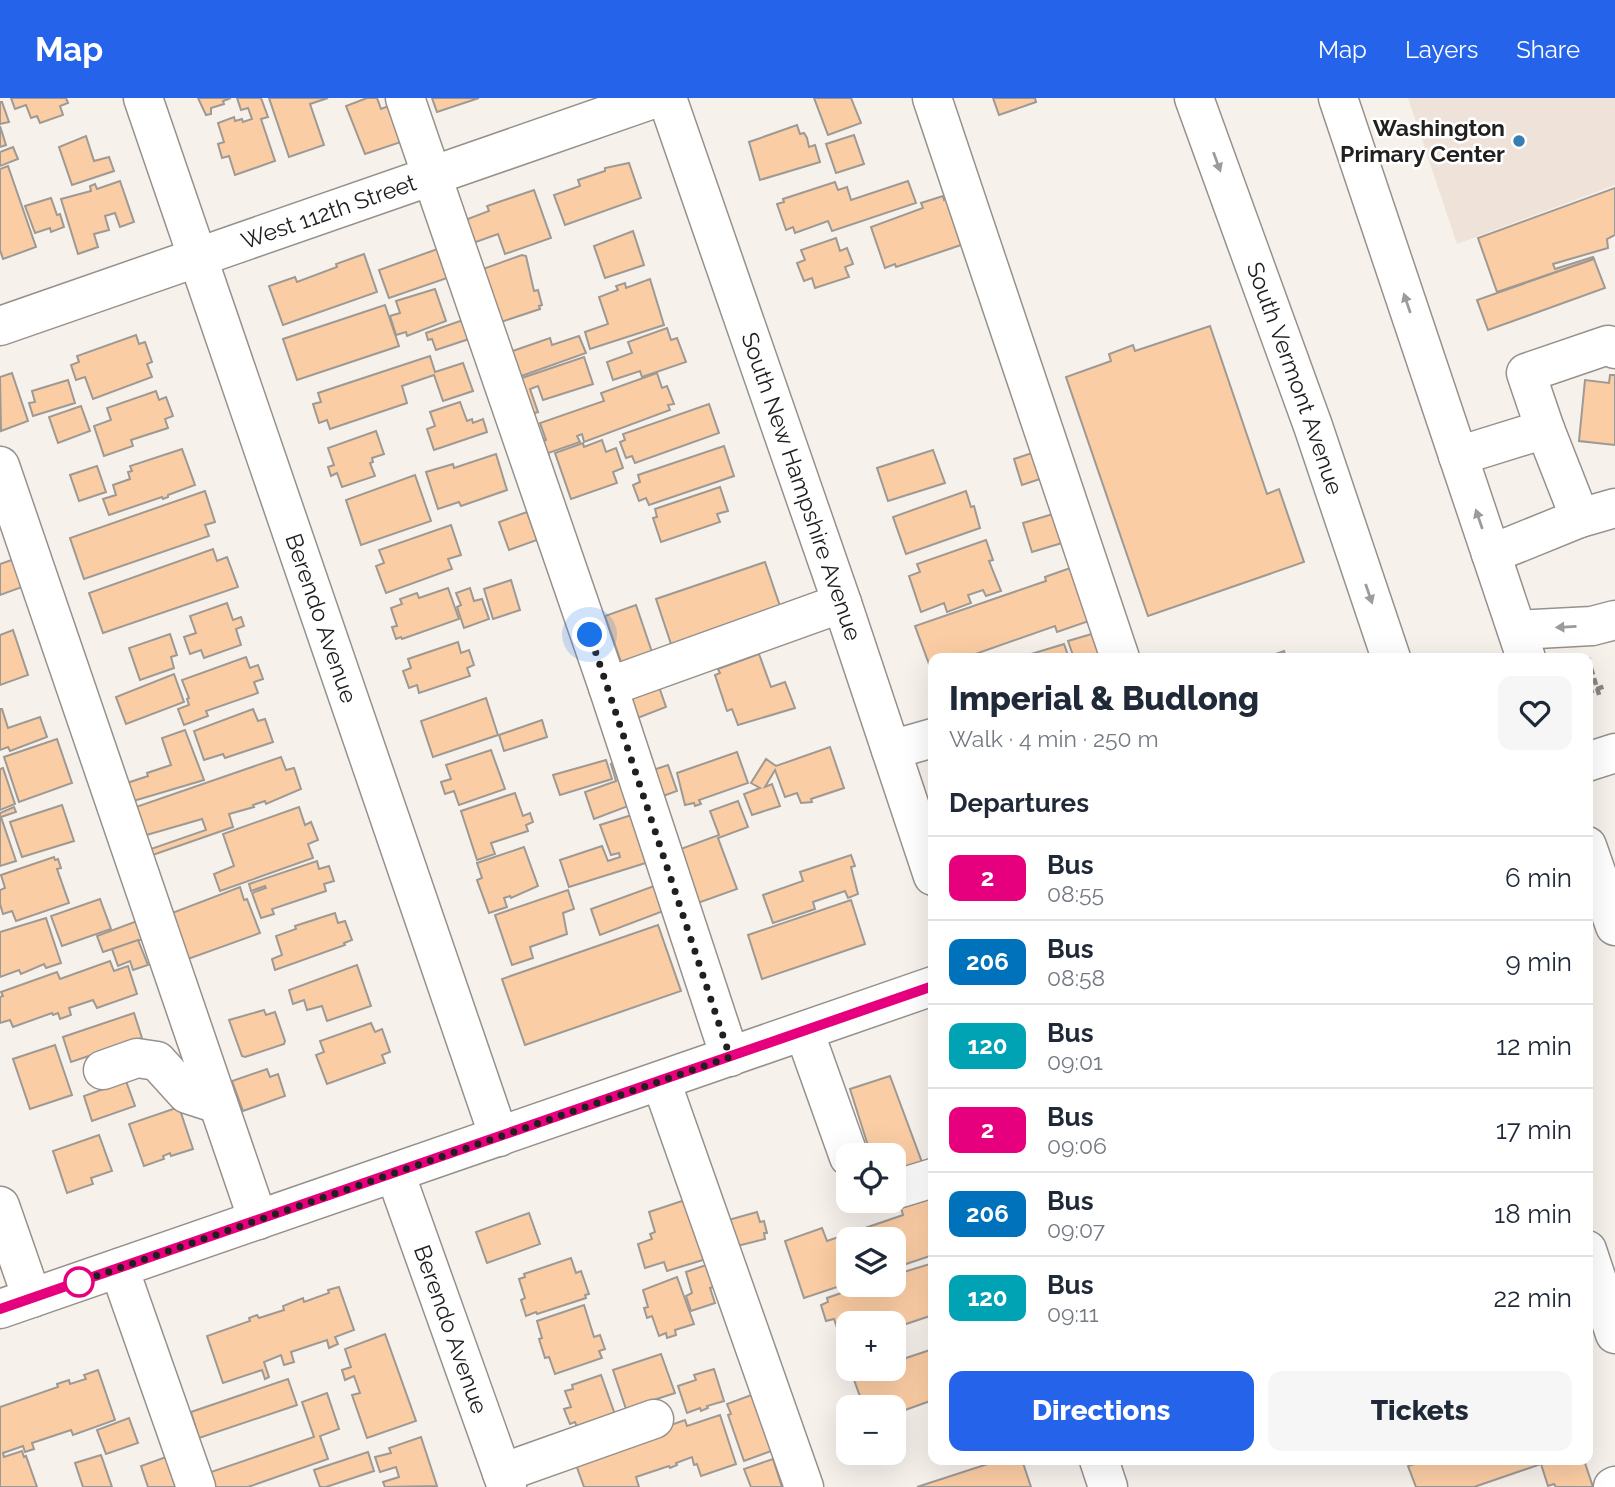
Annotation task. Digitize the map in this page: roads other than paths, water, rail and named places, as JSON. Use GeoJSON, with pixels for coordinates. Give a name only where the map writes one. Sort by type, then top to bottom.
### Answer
{"type":"FeatureCollection","features":[{"type":"Feature","properties":{"kind":"street","name":"Berendo Avenue"},"geometry":{"type":"LineString","coordinates":[[143,98],[499,1137]]}},
{"type":"Feature","properties":{"kind":"street"},"geometry":{"type":"LineString","coordinates":[[405,98],[608,687],[730,1057]]}},
{"type":"Feature","properties":{"kind":"street","name":"West 112th Street"},"geometry":{"type":"LineString","coordinates":[[0,326],[656,98]]}},
{"type":"Feature","properties":{"kind":"street","name":"South New Hampshire Avenue"},"geometry":{"type":"LineString","coordinates":[[667,98],[842,603],[908,764],[928,854]]}},
{"type":"Feature","properties":{"kind":"street"},"geometry":{"type":"LineString","coordinates":[[932,98],[1118,653]]}},
{"type":"Feature","properties":{"kind":"street","name":"South Vermont Avenue"},"geometry":{"type":"LineString","coordinates":[[1194,98],[1312,426],[1385,653]]}},
{"type":"Feature","properties":{"kind":"street"},"geometry":{"type":"LineString","coordinates":[[1338,98],[1521,644],[1615,620]]}},
{"type":"Feature","properties":{"kind":"street"},"geometry":{"type":"LineString","coordinates":[[1491,554],[1598,513],[1545,429],[1526,373],[1608,345],[1615,349]]}},
{"type":"Feature","properties":{"kind":"street"},"geometry":{"type":"LineString","coordinates":[[1458,456],[1545,429]]}},
{"type":"Feature","properties":{"kind":"street"},"geometry":{"type":"LineString","coordinates":[[0,466],[258,1220]]}},
{"type":"Feature","properties":{"kind":"street"},"geometry":{"type":"LineString","coordinates":[[608,687],[842,603]]}},
{"type":"Feature","properties":{"kind":"street"},"geometry":{"type":"LineString","coordinates":[[908,764],[928,743]]}},
{"type":"Feature","properties":{"kind":"street"},"geometry":{"type":"LineString","coordinates":[[1593,760],[1615,752]]}},
{"type":"Feature","properties":{"kind":"street"},"geometry":{"type":"LineString","coordinates":[[1593,860],[1611,902]]}},
{"type":"Feature","properties":{"kind":"street"},"geometry":{"type":"LineString","coordinates":[[0,1206],[16,1304],[804,1031],[928,991]]}},
{"type":"Feature","properties":{"kind":"street"},"geometry":{"type":"LineString","coordinates":[[804,1031],[844,1143]]}},
{"type":"Feature","properties":{"kind":"street"},"geometry":{"type":"LineString","coordinates":[[103,1070],[137,1058],[157,1061],[187,1094],[218,1104]]}},
{"type":"Feature","properties":{"kind":"street"},"geometry":{"type":"LineString","coordinates":[[661,1081],[804,1487]]}},
{"type":"Feature","properties":{"kind":"street","name":"Berendo Avenue"},"geometry":{"type":"LineString","coordinates":[[395,1173],[504,1480]]}},
{"type":"Feature","properties":{"kind":"street"},"geometry":{"type":"LineString","coordinates":[[906,1186],[928,1180]]}},
{"type":"Feature","properties":{"kind":"street"},"geometry":{"type":"LineString","coordinates":[[119,1268],[196,1487]]}},
{"type":"Feature","properties":{"kind":"street"},"geometry":{"type":"LineString","coordinates":[[1593,1268],[1615,1334]]}},
{"type":"Feature","properties":{"kind":"street"},"geometry":{"type":"LineString","coordinates":[[504,1480],[654,1419]]}},
{"type":"Feature","properties":{"kind":"street"},"geometry":{"type":"LineString","coordinates":[[1101,1465],[1108,1487]]}},
{"type":"Feature","properties":{"kind":"place","name":"Washington Primary Center"},"geometry":{"type":"Point","coordinates":[1519,141]}}]}
